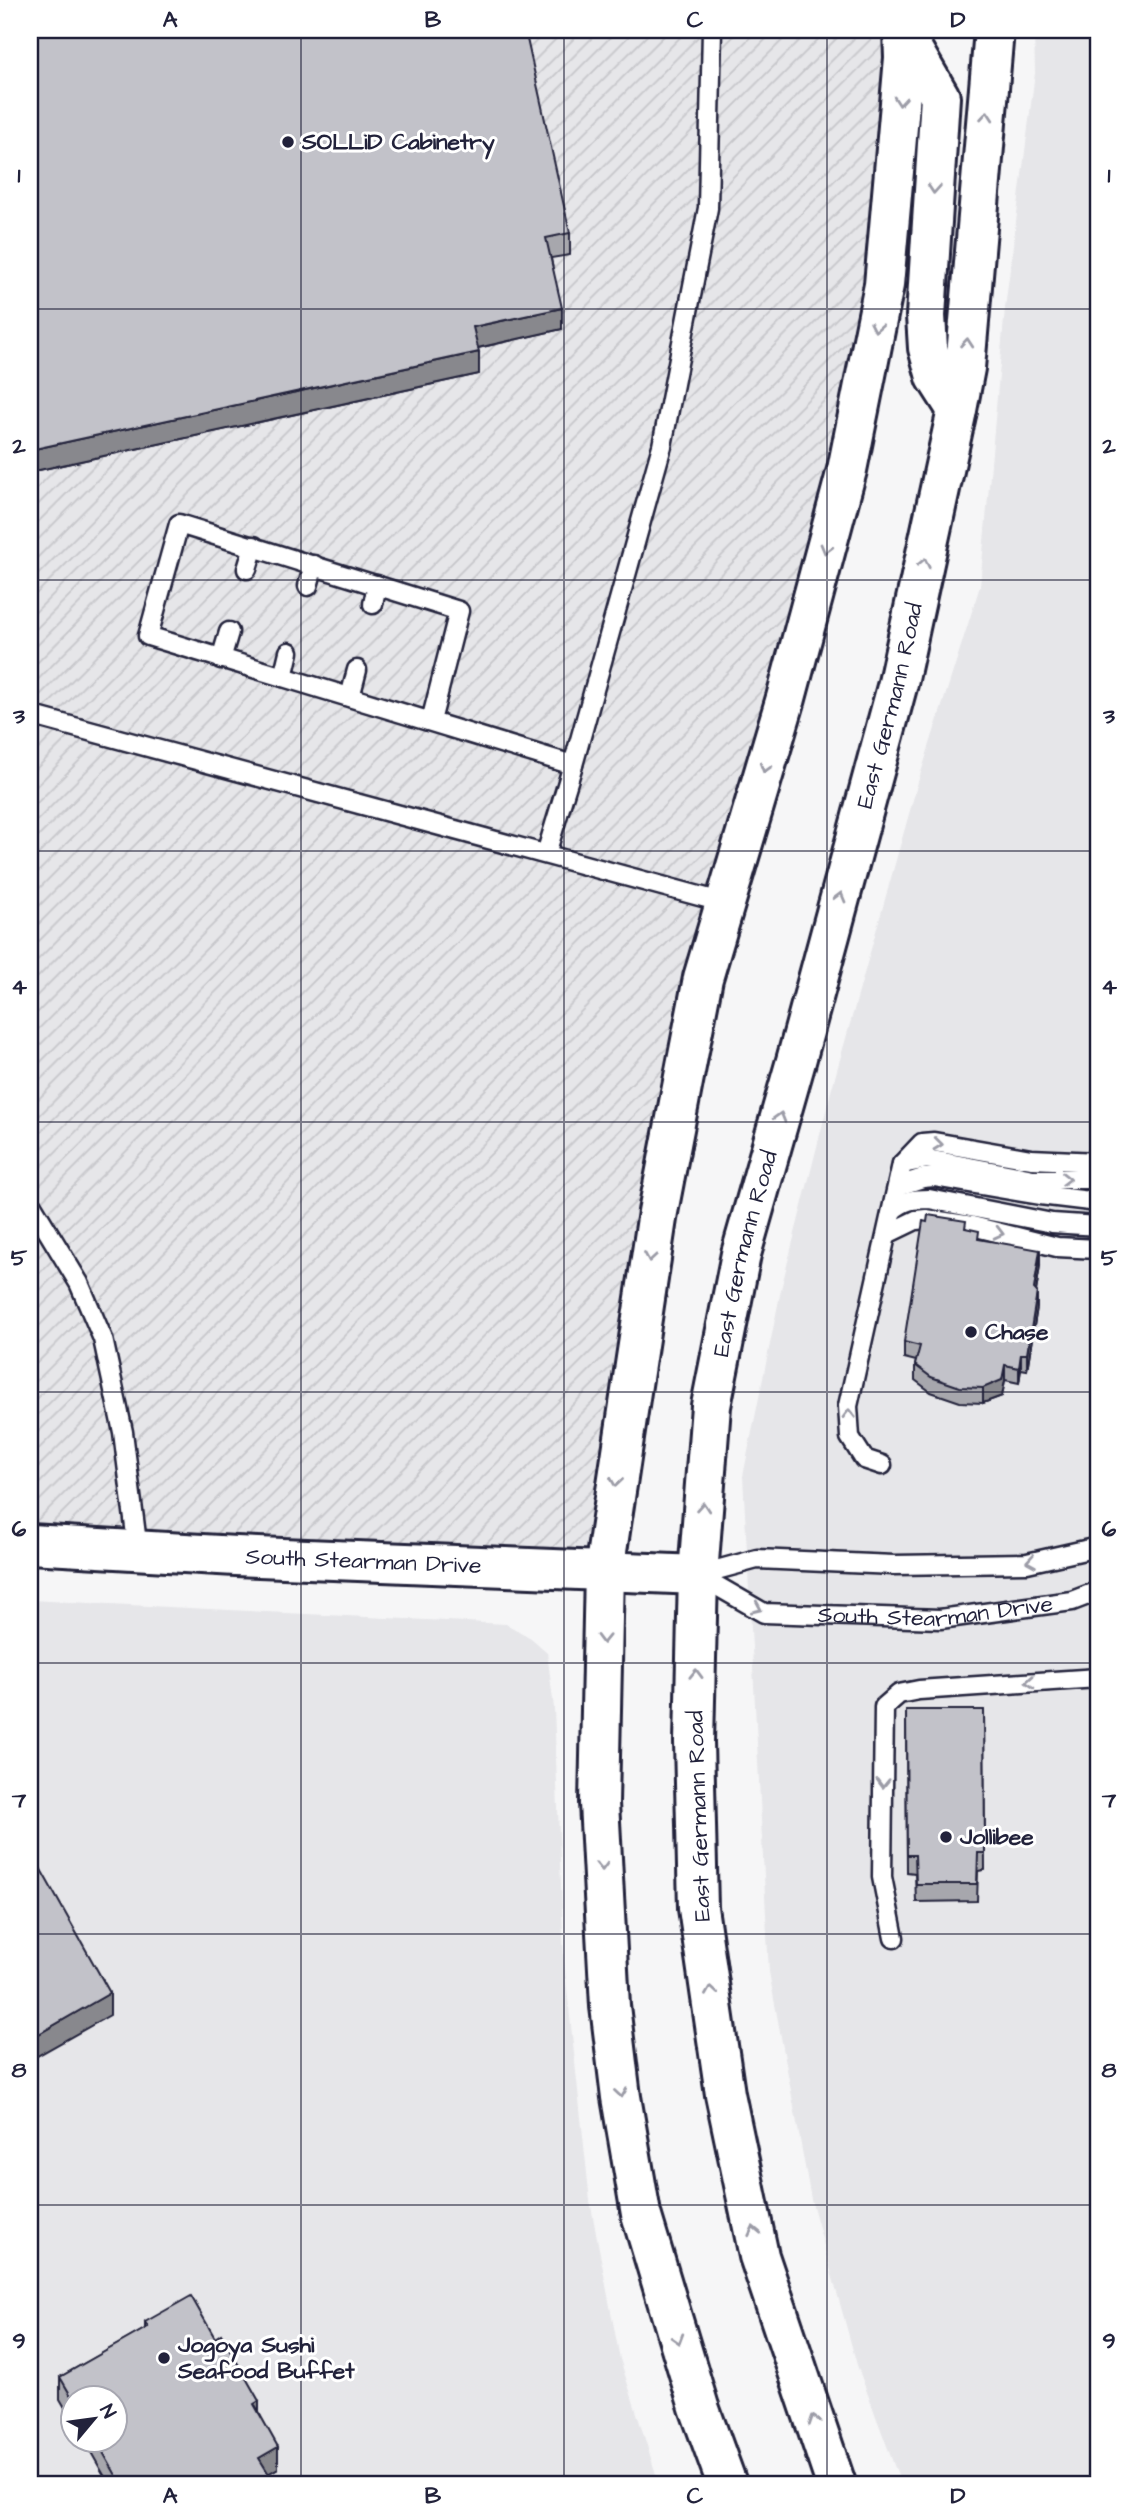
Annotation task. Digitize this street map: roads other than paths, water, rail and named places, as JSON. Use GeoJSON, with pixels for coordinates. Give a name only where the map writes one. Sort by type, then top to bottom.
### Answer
{"type":"FeatureCollection","features":[{"type":"Feature","properties":{"kind":"main road","name":"East Germann Road"},"geometry":{"type":"LineString","coordinates":[[836,2484],[759,2256],[725,2094],[698,1908],[694,1742],[698,1575],[711,1406],[741,1254],[898,683],[957,410],[965,368],[994,30]]}},
{"type":"Feature","properties":{"kind":"main road"},"geometry":{"type":"LineString","coordinates":[[903,31],[940,96],[926,316],[928,348],[936,377],[957,410]]}},
{"type":"Feature","properties":{"kind":"main road"},"geometry":{"type":"LineString","coordinates":[[727,2484],[699,2407],[641,2214],[621,2097],[610,2006],[600,1830],[604,1571],[629,1390],[662,1190],[703,978],[786,698],[847,470],[884,285],[904,58],[903,31]]}},
{"type":"Feature","properties":{"kind":"main road","name":"South Stearman Drive"},"geometry":{"type":"LineString","coordinates":[[30,1544],[698,1575]]}},
{"type":"Feature","properties":{"kind":"lane"},"geometry":{"type":"LineString","coordinates":[[546,855],[662,446],[708,208],[712,30]]}},
{"type":"Feature","properties":{"kind":"lane"},"geometry":{"type":"LineString","coordinates":[[430,721],[459,611],[179,524],[148,636],[573,765]]}},
{"type":"Feature","properties":{"kind":"lane"},"geometry":{"type":"LineString","coordinates":[[247,569],[254,547]]}},
{"type":"Feature","properties":{"kind":"lane"},"geometry":{"type":"LineString","coordinates":[[308,586],[314,565]]}},
{"type":"Feature","properties":{"kind":"lane"},"geometry":{"type":"LineString","coordinates":[[373,604],[377,585]]}},
{"type":"Feature","properties":{"kind":"lane"},"geometry":{"type":"LineString","coordinates":[[222,659],[229,632]]}},
{"type":"Feature","properties":{"kind":"lane"},"geometry":{"type":"LineString","coordinates":[[283,677],[289,652]]}},
{"type":"Feature","properties":{"kind":"lane"},"geometry":{"type":"LineString","coordinates":[[350,697],[357,670]]}},
{"type":"Feature","properties":{"kind":"lane"},"geometry":{"type":"LineString","coordinates":[[30,715],[725,903]]}},
{"type":"Feature","properties":{"kind":"lane"},"geometry":{"type":"LineString","coordinates":[[882,1465],[864,1459],[850,1437],[848,1406],[902,1164],[922,1143],[934,1142],[1031,1159],[1098,1162]]}},
{"type":"Feature","properties":{"kind":"lane"},"geometry":{"type":"LineString","coordinates":[[902,1164],[927,1159],[1033,1179],[1098,1179]]}},
{"type":"Feature","properties":{"kind":"lane"},"geometry":{"type":"LineString","coordinates":[[898,1186],[934,1177],[1098,1202]]}},
{"type":"Feature","properties":{"kind":"lane"},"geometry":{"type":"LineString","coordinates":[[892,1211],[903,1202],[929,1199],[1052,1223],[1098,1226]]}},
{"type":"Feature","properties":{"kind":"lane"},"geometry":{"type":"LineString","coordinates":[[30,1202],[79,1283],[103,1339],[123,1432],[138,1551]]}},
{"type":"Feature","properties":{"kind":"lane"},"geometry":{"type":"LineString","coordinates":[[887,1234],[916,1220],[926,1219],[972,1226],[1057,1247],[1098,1249]]}},
{"type":"Feature","properties":{"kind":"lane","name":"South Stearman Drive"},"geometry":{"type":"LineString","coordinates":[[698,1575],[757,1559],[894,1565],[1027,1563],[1098,1547]]}},
{"type":"Feature","properties":{"kind":"lane","name":"South Stearman Drive"},"geometry":{"type":"LineString","coordinates":[[698,1575],[764,1613],[940,1619],[1072,1601],[1098,1591]]}},
{"type":"Feature","properties":{"kind":"lane"},"geometry":{"type":"LineString","coordinates":[[894,1938],[882,1877],[884,1707],[899,1694],[919,1690],[1098,1678]]}},
{"type":"Feature","properties":{"kind":"place","name":"SOLLiD Cabinetry"},"geometry":{"type":"Point","coordinates":[288,142]}},
{"type":"Feature","properties":{"kind":"place","name":"Chase"},"geometry":{"type":"Point","coordinates":[971,1332]}},
{"type":"Feature","properties":{"kind":"place","name":"Jollibee"},"geometry":{"type":"Point","coordinates":[946,1837]}},
{"type":"Feature","properties":{"kind":"place","name":"Jogoya Sushi Seafood Buffet"},"geometry":{"type":"Point","coordinates":[164,2358]}}]}
